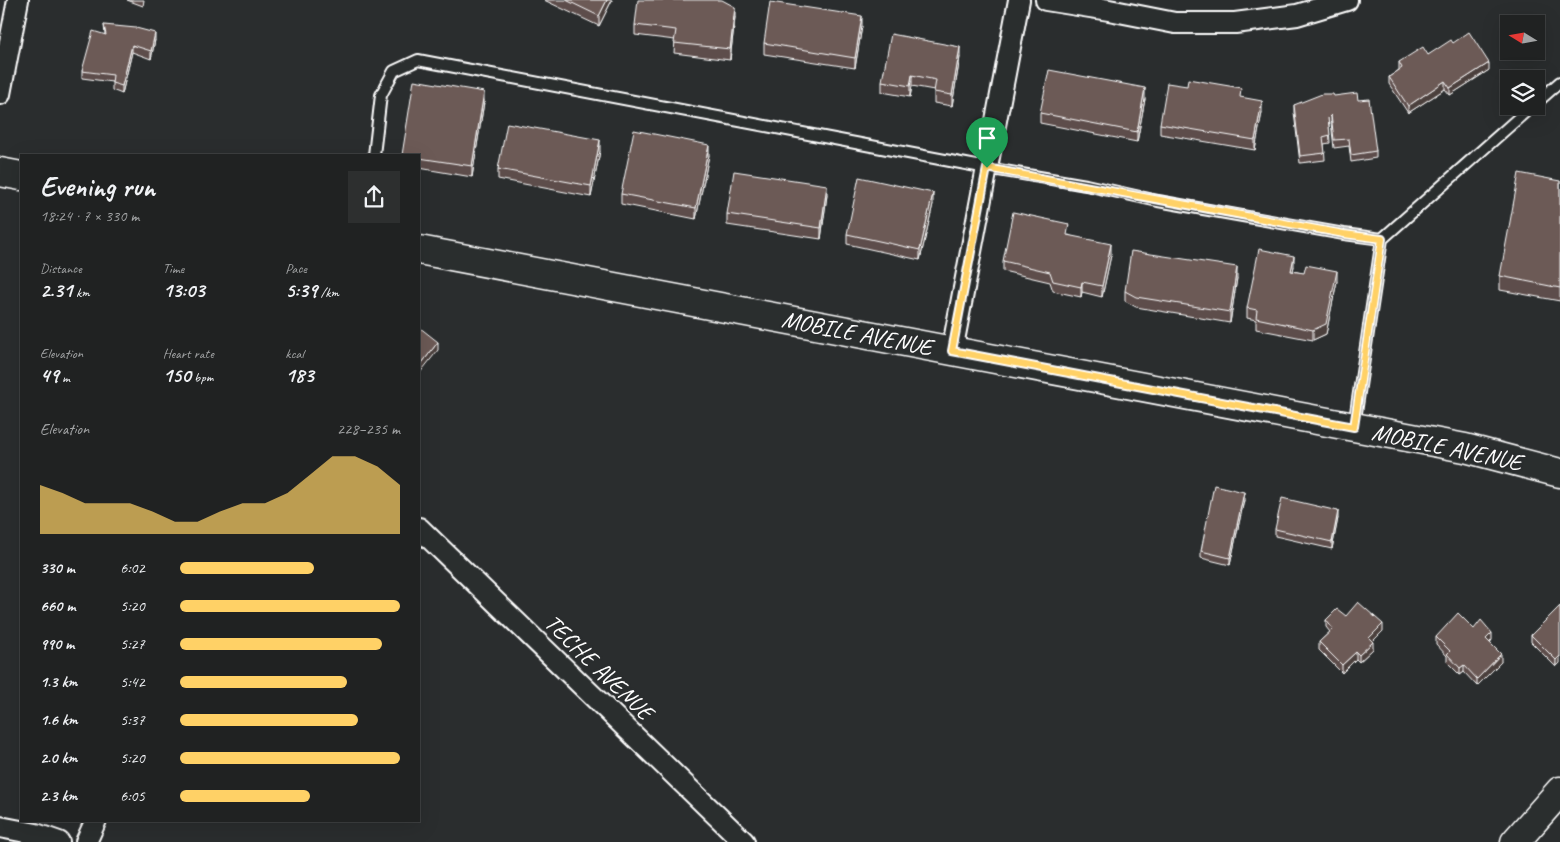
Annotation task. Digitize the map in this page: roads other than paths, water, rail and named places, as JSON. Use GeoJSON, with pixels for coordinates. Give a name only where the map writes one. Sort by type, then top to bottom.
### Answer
{"type":"FeatureCollection","features":[{"type":"Feature","properties":{"kind":"street"},"geometry":{"type":"LineString","coordinates":[[0,94],[18,0]]}},
{"type":"Feature","properties":{"kind":"street"},"geometry":{"type":"LineString","coordinates":[[952,351],[1019,0]]}},
{"type":"Feature","properties":{"kind":"street"},"geometry":{"type":"LineString","coordinates":[[1046,0],[1175,23],[1227,23],[1297,15],[1347,0]]}},
{"type":"Feature","properties":{"kind":"street"},"geometry":{"type":"LineString","coordinates":[[0,172],[20,176]]}},
{"type":"Feature","properties":{"kind":"street","name":"MOBILE AVENUE"},"geometry":{"type":"LineString","coordinates":[[420,250],[1465,448],[1560,473]]}},
{"type":"Feature","properties":{"kind":"street","name":"TECHE AVENUE"},"geometry":{"type":"LineString","coordinates":[[420,529],[744,842]]}},
{"type":"Feature","properties":{"kind":"street"},"geometry":{"type":"LineString","coordinates":[[1515,842],[1560,791]]}},
{"type":"Feature","properties":{"kind":"street"},"geometry":{"type":"LineString","coordinates":[[86,842],[95,822]]}},
{"type":"Feature","properties":{"kind":"street"},"geometry":{"type":"LineString","coordinates":[[0,827],[36,834],[59,842]]}},
{"type":"Feature","properties":{"kind":"lane"},"geometry":{"type":"LineString","coordinates":[[374,154],[381,95],[394,70],[418,60],[987,168],[1344,234],[1382,239]]}},
{"type":"Feature","properties":{"kind":"lane"},"geometry":{"type":"LineString","coordinates":[[1545,95],[1560,82]]}},
{"type":"Feature","properties":{"kind":"lane"},"geometry":{"type":"LineString","coordinates":[[1354,427],[1382,239],[1522,115]]}}]}
